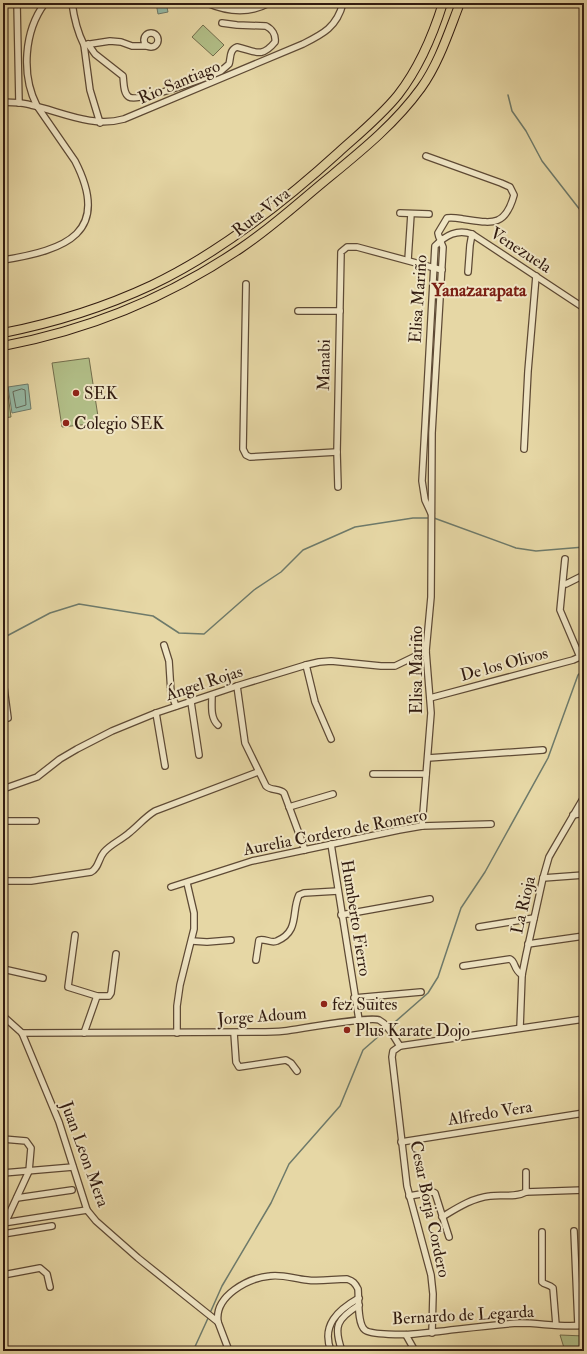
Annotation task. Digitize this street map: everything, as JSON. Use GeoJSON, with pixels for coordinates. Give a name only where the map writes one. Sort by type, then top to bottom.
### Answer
{"type":"FeatureCollection","features":[{"type":"Feature","properties":{"kind":"highway","name":"Ruta Viva"},"geometry":{"type":"LineString","coordinates":[[3,334],[75,315],[113,302],[153,285],[199,260],[272,208],[313,176],[398,94],[417,66],[431,36],[443,3]]}},
{"type":"Feature","properties":{"kind":"highway","name":"Ruta Viva"},"geometry":{"type":"LineString","coordinates":[[3,346],[28,342],[115,315],[162,294],[205,271],[242,247],[357,154],[394,120],[422,87],[433,68],[460,3]]}},
{"type":"Feature","properties":{"kind":"street"},"geometry":{"type":"LineString","coordinates":[[17,3],[18,103]]}},
{"type":"Feature","properties":{"kind":"street"},"geometry":{"type":"LineString","coordinates":[[3,260],[44,252],[67,242],[82,228],[88,211],[87,192],[80,170],[37,106],[28,81],[28,56],[31,30],[36,17],[45,3]]}},
{"type":"Feature","properties":{"kind":"street"},"geometry":{"type":"LineString","coordinates":[[72,3],[77,27],[86,44],[95,54],[123,76],[124,89],[127,95],[134,99],[156,94],[221,71],[229,64],[231,53],[234,48],[242,48],[253,52],[262,53],[270,49],[275,42],[273,32],[266,26],[222,23]]}},
{"type":"Feature","properties":{"kind":"street"},"geometry":{"type":"LineString","coordinates":[[207,3],[228,10],[240,11],[252,10],[270,3]]}},
{"type":"Feature","properties":{"kind":"street","name":"Rio Santiago"},"geometry":{"type":"LineString","coordinates":[[3,102],[37,106],[73,117],[100,123],[115,122],[303,44],[330,29],[336,20],[343,3]]}},
{"type":"Feature","properties":{"kind":"street"},"geometry":{"type":"LineString","coordinates":[[86,44],[121,42],[132,46],[152,46],[156,44],[158,40],[152,33],[147,34],[144,41],[132,46]]}},
{"type":"Feature","properties":{"kind":"street"},"geometry":{"type":"LineString","coordinates":[[144,41],[148,46]]}},
{"type":"Feature","properties":{"kind":"street"},"geometry":{"type":"LineString","coordinates":[[86,44],[90,90],[100,123]]}},
{"type":"Feature","properties":{"kind":"street"},"geometry":{"type":"LineString","coordinates":[[426,156],[501,183],[510,187],[514,195],[512,204],[506,215],[497,221],[488,222],[447,218],[438,233],[441,240]]}},
{"type":"Feature","properties":{"kind":"street"},"geometry":{"type":"LineString","coordinates":[[400,213],[429,214]]}},
{"type":"Feature","properties":{"kind":"street"},"geometry":{"type":"LineString","coordinates":[[411,214],[408,260],[442,270]]}},
{"type":"Feature","properties":{"kind":"street","name":"Venezuela"},"geometry":{"type":"LineString","coordinates":[[441,240],[458,232],[472,234],[584,308]]}},
{"type":"Feature","properties":{"kind":"street"},"geometry":{"type":"LineString","coordinates":[[468,272],[472,234]]}},
{"type":"Feature","properties":{"kind":"street","name":"Elisa Mariño"},"geometry":{"type":"LineString","coordinates":[[422,826],[430,721],[430,698],[426,651],[431,597],[432,514],[432,452],[443,247],[441,240],[435,246],[433,267],[423,452],[423,492],[432,514]]}},
{"type":"Feature","properties":{"kind":"street","name":"Manabi"},"geometry":{"type":"LineString","coordinates":[[338,487],[337,452],[340,255],[343,249],[347,247],[358,247],[408,260]]}},
{"type":"Feature","properties":{"kind":"street"},"geometry":{"type":"LineString","coordinates":[[524,449],[536,276]]}},
{"type":"Feature","properties":{"kind":"street"},"geometry":{"type":"LineString","coordinates":[[246,284],[243,449],[246,455],[250,457],[337,452]]}},
{"type":"Feature","properties":{"kind":"street"},"geometry":{"type":"LineString","coordinates":[[298,311],[340,311]]}},
{"type":"Feature","properties":{"kind":"street"},"geometry":{"type":"LineString","coordinates":[[423,452],[432,452]]}},
{"type":"Feature","properties":{"kind":"street"},"geometry":{"type":"LineString","coordinates":[[565,559],[560,610],[582,656]]}},
{"type":"Feature","properties":{"kind":"street"},"geometry":{"type":"LineString","coordinates":[[566,584],[584,575]]}},
{"type":"Feature","properties":{"kind":"street"},"geometry":{"type":"LineString","coordinates":[[164,645],[169,661],[171,693],[176,706]]}},
{"type":"Feature","properties":{"kind":"street","name":"Ángel Rojas"},"geometry":{"type":"LineString","coordinates":[[3,789],[38,777],[60,760],[98,737],[121,726],[237,686],[306,665],[331,661],[389,666],[400,664],[426,651]]}},
{"type":"Feature","properties":{"kind":"street","name":"De los Olivos"},"geometry":{"type":"LineString","coordinates":[[430,698],[582,656]]}},
{"type":"Feature","properties":{"kind":"street"},"geometry":{"type":"LineString","coordinates":[[306,665],[315,702],[331,739]]}},
{"type":"Feature","properties":{"kind":"street"},"geometry":{"type":"LineString","coordinates":[[3,680],[8,718]]}},
{"type":"Feature","properties":{"kind":"street"},"geometry":{"type":"LineString","coordinates":[[237,686],[245,743],[267,788],[282,791],[290,807],[305,850]]}},
{"type":"Feature","properties":{"kind":"street"},"geometry":{"type":"LineString","coordinates":[[212,695],[213,716],[215,722],[218,724]]}},
{"type":"Feature","properties":{"kind":"street"},"geometry":{"type":"LineString","coordinates":[[191,702],[199,755]]}},
{"type":"Feature","properties":{"kind":"street"},"geometry":{"type":"LineString","coordinates":[[156,713],[165,766]]}},
{"type":"Feature","properties":{"kind":"street"},"geometry":{"type":"LineString","coordinates":[[428,758],[543,750]]}},
{"type":"Feature","properties":{"kind":"street"},"geometry":{"type":"LineString","coordinates":[[3,881],[31,881],[91,872],[96,868],[105,850],[129,834],[155,811],[258,772]]}},
{"type":"Feature","properties":{"kind":"street"},"geometry":{"type":"LineString","coordinates":[[373,774],[426,774]]}},
{"type":"Feature","properties":{"kind":"street"},"geometry":{"type":"LineString","coordinates":[[290,807],[333,794]]}},
{"type":"Feature","properties":{"kind":"street","name":"La Rioja"},"geometry":{"type":"LineString","coordinates":[[520,1028],[522,975],[543,878],[549,857],[584,797]]}},
{"type":"Feature","properties":{"kind":"street"},"geometry":{"type":"LineString","coordinates":[[573,815],[584,813]]}},
{"type":"Feature","properties":{"kind":"street"},"geometry":{"type":"LineString","coordinates":[[3,821],[36,821]]}},
{"type":"Feature","properties":{"kind":"street","name":"Aurelia Cordero de Romero"},"geometry":{"type":"LineString","coordinates":[[171,887],[242,864],[422,826],[491,824]]}},
{"type":"Feature","properties":{"kind":"street","name":"Humberto Fierro"},"geometry":{"type":"LineString","coordinates":[[331,844],[358,1020]]}},
{"type":"Feature","properties":{"kind":"street"},"geometry":{"type":"LineString","coordinates":[[543,878],[584,875]]}},
{"type":"Feature","properties":{"kind":"street"},"geometry":{"type":"LineString","coordinates":[[177,1033],[177,1006],[180,985],[194,929],[194,913],[186,883]]}},
{"type":"Feature","properties":{"kind":"street"},"geometry":{"type":"LineString","coordinates":[[256,960],[259,940],[262,939],[273,942],[277,941],[293,926],[299,895],[304,893],[338,891]]}},
{"type":"Feature","properties":{"kind":"street"},"geometry":{"type":"LineString","coordinates":[[342,915],[430,899]]}},
{"type":"Feature","properties":{"kind":"street"},"geometry":{"type":"LineString","coordinates":[[479,927],[534,918]]}},
{"type":"Feature","properties":{"kind":"street"},"geometry":{"type":"LineString","coordinates":[[75,935],[68,987],[97,996],[109,996],[111,993],[116,954]]}},
{"type":"Feature","properties":{"kind":"street"},"geometry":{"type":"LineString","coordinates":[[528,944],[584,936]]}},
{"type":"Feature","properties":{"kind":"street"},"geometry":{"type":"LineString","coordinates":[[192,941],[206,942],[231,940]]}},
{"type":"Feature","properties":{"kind":"street"},"geometry":{"type":"LineString","coordinates":[[463,966],[510,959],[513,961],[516,971],[522,975]]}},
{"type":"Feature","properties":{"kind":"street"},"geometry":{"type":"LineString","coordinates":[[3,969],[43,978]]}},
{"type":"Feature","properties":{"kind":"street"},"geometry":{"type":"LineString","coordinates":[[354,998],[421,992]]}},
{"type":"Feature","properties":{"kind":"street"},"geometry":{"type":"LineString","coordinates":[[84,1033],[97,996]]}},
{"type":"Feature","properties":{"kind":"street","name":"Juan Leon Mera"},"geometry":{"type":"LineString","coordinates":[[3,1016],[22,1033],[59,1122],[87,1210],[96,1221],[138,1258],[218,1322],[230,1351]]}},
{"type":"Feature","properties":{"kind":"street","name":"Jorge Adoum"},"geometry":{"type":"LineString","coordinates":[[22,1033],[234,1033],[284,1031],[358,1020],[377,1019],[381,1021],[388,1029],[399,1045]]}},
{"type":"Feature","properties":{"kind":"street"},"geometry":{"type":"LineString","coordinates":[[399,1045],[584,1019]]}},
{"type":"Feature","properties":{"kind":"street"},"geometry":{"type":"LineString","coordinates":[[234,1033],[236,1062],[239,1067],[286,1060],[297,1070]]}},
{"type":"Feature","properties":{"kind":"street","name":"Cesar Borja Cordero"},"geometry":{"type":"LineString","coordinates":[[399,1045],[393,1051],[392,1057],[401,1142],[409,1196],[431,1275],[432,1332]]}},
{"type":"Feature","properties":{"kind":"street","name":"Alfredo Vera"},"geometry":{"type":"LineString","coordinates":[[401,1142],[584,1112]]}},
{"type":"Feature","properties":{"kind":"street"},"geometry":{"type":"LineString","coordinates":[[3,1139],[26,1141],[31,1148],[30,1171],[4,1223]]}},
{"type":"Feature","properties":{"kind":"street"},"geometry":{"type":"LineString","coordinates":[[3,1173],[73,1167]]}},
{"type":"Feature","properties":{"kind":"street"},"geometry":{"type":"LineString","coordinates":[[526,1172],[526,1192]]}},
{"type":"Feature","properties":{"kind":"street"},"geometry":{"type":"LineString","coordinates":[[17,1198],[72,1190]]}},
{"type":"Feature","properties":{"kind":"street"},"geometry":{"type":"LineString","coordinates":[[442,1217],[463,1204],[489,1196],[520,1195],[526,1192],[584,1190]]}},
{"type":"Feature","properties":{"kind":"street"},"geometry":{"type":"LineString","coordinates":[[409,1196],[433,1192],[449,1237]]}},
{"type":"Feature","properties":{"kind":"street"},"geometry":{"type":"LineString","coordinates":[[4,1223],[87,1210]]}},
{"type":"Feature","properties":{"kind":"street"},"geometry":{"type":"LineString","coordinates":[[3,1234],[52,1226]]}},
{"type":"Feature","properties":{"kind":"street"},"geometry":{"type":"LineString","coordinates":[[574,1230],[581,1325]]}},
{"type":"Feature","properties":{"kind":"street"},"geometry":{"type":"LineString","coordinates":[[542,1232],[542,1282],[553,1288],[556,1326]]}},
{"type":"Feature","properties":{"kind":"street"},"geometry":{"type":"LineString","coordinates":[[3,1275],[40,1268],[47,1274],[50,1287]]}},
{"type":"Feature","properties":{"kind":"street","name":"Bernardo de Legarda"},"geometry":{"type":"LineString","coordinates":[[218,1322],[218,1312],[222,1303],[231,1293],[245,1284],[264,1276],[272,1275],[308,1280],[351,1280],[356,1284],[361,1323],[362,1327],[367,1331],[406,1335],[505,1324],[528,1323],[556,1326],[581,1325]]}},
{"type":"Feature","properties":{"kind":"street"},"geometry":{"type":"LineString","coordinates":[[331,1351],[328,1338],[329,1325],[345,1308],[359,1298]]}},
{"type":"Feature","properties":{"kind":"street"},"geometry":{"type":"LineString","coordinates":[[342,1351],[337,1337],[338,1324],[347,1314],[359,1306]]}},
{"type":"Feature","properties":{"kind":"street"},"geometry":{"type":"LineString","coordinates":[[406,1335],[415,1351]]}},
{"type":"Feature","properties":{"kind":"green space"},"geometry":{"type":"Polygon","coordinates":[[[203,25],[224,45],[213,56],[192,37],[203,25]]]}},
{"type":"Feature","properties":{"kind":"green space","name":"SEK"},"geometry":{"type":"Polygon","coordinates":[[[89,358],[99,423],[62,427],[52,363],[89,358]]]}},
{"type":"Feature","properties":{"kind":"green space"},"geometry":{"type":"Polygon","coordinates":[[[7,387],[11,417],[3,418],[3,388],[7,387]]]}},
{"type":"Feature","properties":{"kind":"green space"},"geometry":{"type":"Polygon","coordinates":[[[560,1335],[584,1336],[584,1351],[565,1351],[560,1335]]]}},
{"type":"Feature","properties":{"kind":"water"},"geometry":{"type":"Polygon","coordinates":[[[156,3],[166,3],[168,12],[158,14],[156,3]]]}},
{"type":"Feature","properties":{"kind":"water"},"geometry":{"type":"Polygon","coordinates":[[[28,384],[31,409],[12,413],[8,387],[28,384]]]}},
{"type":"Feature","properties":{"kind":"waterway"},"geometry":{"type":"LineString","coordinates":[[508,95],[512,111],[526,131],[542,161],[584,215]]}},
{"type":"Feature","properties":{"kind":"waterway"},"geometry":{"type":"LineString","coordinates":[[3,638],[50,613],[79,604],[153,616],[179,633],[204,634],[254,590],[281,572],[303,550],[355,527],[413,518],[430,518]]}},
{"type":"Feature","properties":{"kind":"waterway"},"geometry":{"type":"LineString","coordinates":[[434,518],[516,548],[536,551],[584,547]]}},
{"type":"Feature","properties":{"kind":"waterway"},"geometry":{"type":"LineString","coordinates":[[210,1313],[222,1286],[271,1203],[289,1164],[340,1106],[363,1050],[428,993],[438,977],[461,908],[485,872],[548,758],[578,675],[584,669]]}},
{"type":"Feature","properties":{"kind":"waterway"},"geometry":{"type":"LineString","coordinates":[[193,1351],[209,1316]]}},
{"type":"Feature","properties":{"kind":"place","name":"SEK"},"geometry":{"type":"Point","coordinates":[76,393]}},
{"type":"Feature","properties":{"kind":"place","name":"Colegio SEK"},"geometry":{"type":"Point","coordinates":[66,423]}},
{"type":"Feature","properties":{"kind":"place","name":"fez Suites"},"geometry":{"type":"Point","coordinates":[324,1004]}},
{"type":"Feature","properties":{"kind":"place","name":"Plus Karate Dojo"},"geometry":{"type":"Point","coordinates":[347,1030]}},
{"type":"Feature","properties":{"kind":"district","name":"Yanazarapata"},"geometry":{"type":"Point","coordinates":[479,290]}}]}
